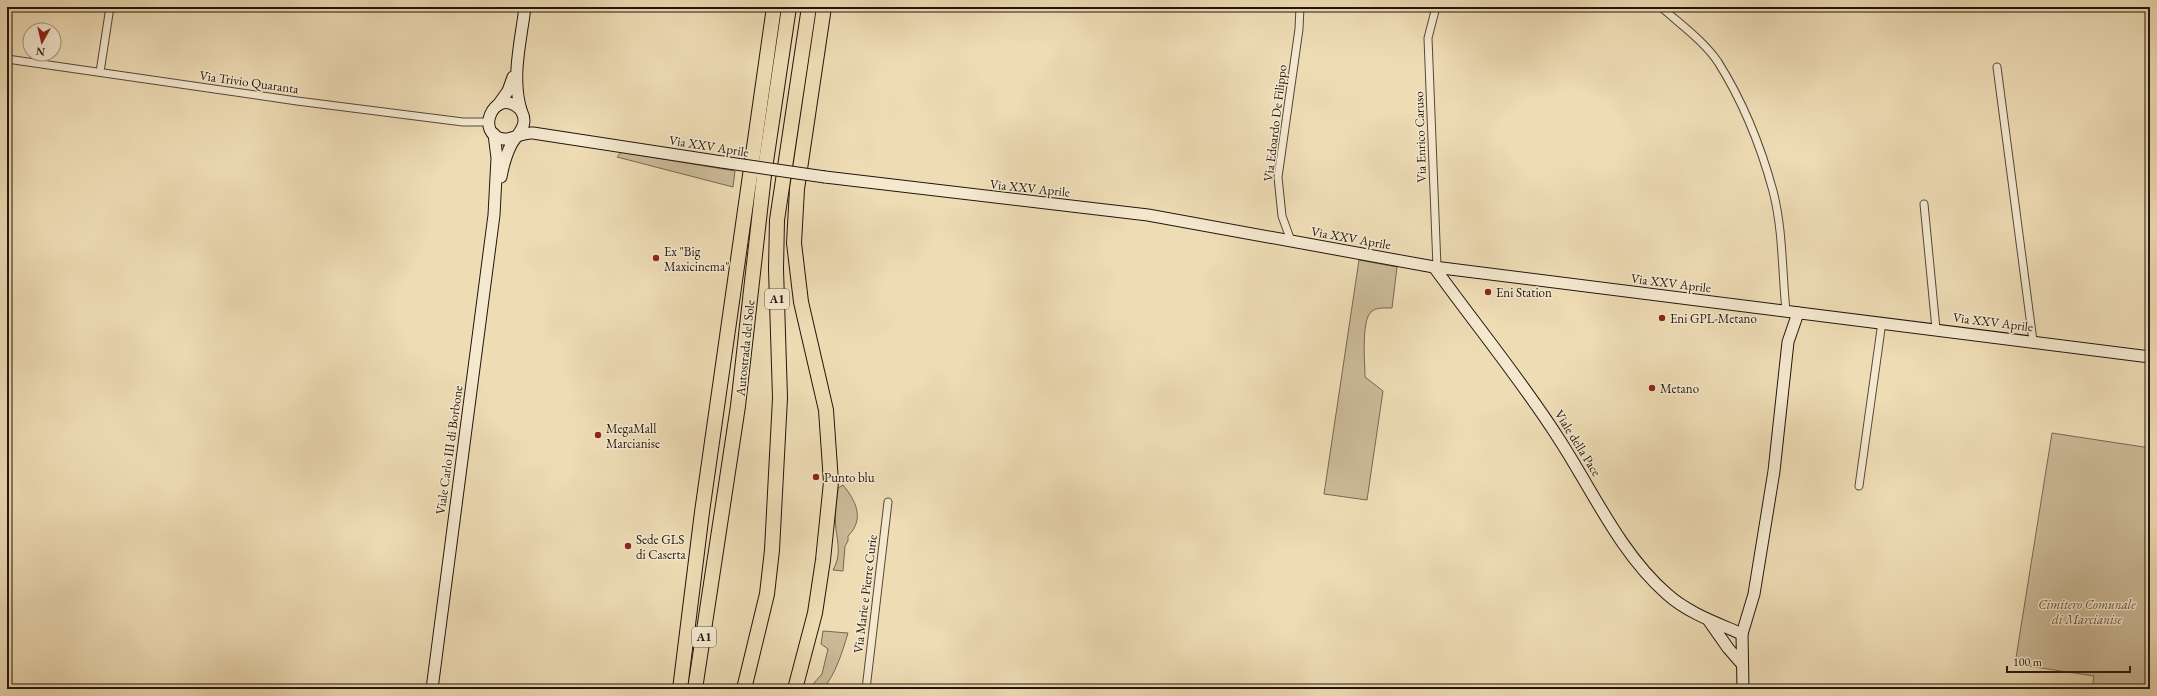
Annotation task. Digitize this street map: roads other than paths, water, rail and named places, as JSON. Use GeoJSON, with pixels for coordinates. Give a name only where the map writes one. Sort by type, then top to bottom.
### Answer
{"type":"FeatureCollection","features":[{"type":"Feature","properties":{"kind":"highway"},"geometry":{"type":"LineString","coordinates":[[680,689],[687,622],[774,7]]}},
{"type":"Feature","properties":{"kind":"highway","name":"Autostrada del Sole"},"geometry":{"type":"LineString","coordinates":[[695,689],[738,406],[764,175],[789,7]]}},
{"type":"Feature","properties":{"kind":"highway","name":"Autostrada del Sole"},"geometry":{"type":"LineString","coordinates":[[744,689],[767,594],[772,550],[780,398],[776,220],[809,7]]}},
{"type":"Feature","properties":{"kind":"highway"},"geometry":{"type":"LineString","coordinates":[[795,689],[815,613],[824,560],[831,482],[826,410],[800,302],[794,243],[797,189],[824,7]]}},
{"type":"Feature","properties":{"kind":"street"},"geometry":{"type":"LineString","coordinates":[[100,72],[110,7]]}},
{"type":"Feature","properties":{"kind":"street"},"geometry":{"type":"LineString","coordinates":[[522,113],[516,90],[526,7]]}},
{"type":"Feature","properties":{"kind":"street","name":"Via Edoardo De Filippo"},"geometry":{"type":"LineString","coordinates":[[1291,241],[1282,216],[1278,177],[1299,29],[1300,7]]}},
{"type":"Feature","properties":{"kind":"street","name":"Via Enrico Caruso"},"geometry":{"type":"LineString","coordinates":[[1436,7],[1428,38],[1436,267]]}},
{"type":"Feature","properties":{"kind":"street"},"geometry":{"type":"LineString","coordinates":[[1661,7],[1704,46],[1717,62],[1751,127],[1773,191],[1777,212],[1786,312]]}},
{"type":"Feature","properties":{"kind":"street"},"geometry":{"type":"LineString","coordinates":[[488,122],[490,112],[498,105],[508,91],[520,49]]}},
{"type":"Feature","properties":{"kind":"street","name":"Via Trivio Quaranta"},"geometry":{"type":"LineString","coordinates":[[7,59],[297,101],[463,122],[488,122]]}},
{"type":"Feature","properties":{"kind":"street"},"geometry":{"type":"LineString","coordinates":[[1997,67],[2033,341]]}},
{"type":"Feature","properties":{"kind":"street"},"geometry":{"type":"LineString","coordinates":[[498,105],[513,104],[522,113]]}},
{"type":"Feature","properties":{"kind":"street","name":"Via XXV Aprile"},"geometry":{"type":"LineString","coordinates":[[522,113],[531,127],[549,135]]}},
{"type":"Feature","properties":{"kind":"street","name":"Viale Carlo III di Borbone"},"geometry":{"type":"LineString","coordinates":[[494,215],[506,159],[517,135],[524,126],[522,113]]}},
{"type":"Feature","properties":{"kind":"street","name":"Viale Carlo III di Borbone"},"geometry":{"type":"LineString","coordinates":[[432,689],[494,215],[497,158],[494,134],[488,122]]}},
{"type":"Feature","properties":{"kind":"street","name":"Via XXV Aprile"},"geometry":{"type":"LineString","coordinates":[[517,135],[528,132],[826,177],[1148,215],[1436,267],[1786,312],[1882,322],[2033,341],[2150,357]]}},
{"type":"Feature","properties":{"kind":"street"},"geometry":{"type":"LineString","coordinates":[[494,134],[505,139],[517,135]]}},
{"type":"Feature","properties":{"kind":"street"},"geometry":{"type":"LineString","coordinates":[[1924,204],[1936,329]]}},
{"type":"Feature","properties":{"kind":"street","name":"Viale della Pace"},"geometry":{"type":"LineString","coordinates":[[1436,267],[1520,381],[1558,437],[1618,534],[1638,562],[1669,596],[1709,621]]}},
{"type":"Feature","properties":{"kind":"street"},"geometry":{"type":"LineString","coordinates":[[1743,689],[1741,663],[1742,634],[1754,594],[1774,471],[1788,342],[1798,313]]}},
{"type":"Feature","properties":{"kind":"street"},"geometry":{"type":"LineString","coordinates":[[1859,486],[1882,322]]}},
{"type":"Feature","properties":{"kind":"street","name":"Via Marie e Pierre Curie"},"geometry":{"type":"LineString","coordinates":[[866,689],[888,502]]}},
{"type":"Feature","properties":{"kind":"street"},"geometry":{"type":"LineString","coordinates":[[1709,621],[1742,634]]}},
{"type":"Feature","properties":{"kind":"street"},"geometry":{"type":"LineString","coordinates":[[1709,621],[1728,648],[1741,663]]}},
{"type":"Feature","properties":{"kind":"place","name":"Ex \"Big Maxicinema\""},"geometry":{"type":"Point","coordinates":[656,258]}},
{"type":"Feature","properties":{"kind":"place","name":"Eni Station"},"geometry":{"type":"Point","coordinates":[1488,292]}},
{"type":"Feature","properties":{"kind":"place","name":"Eni GPL-Metano"},"geometry":{"type":"Point","coordinates":[1662,318]}},
{"type":"Feature","properties":{"kind":"place","name":"Metano"},"geometry":{"type":"Point","coordinates":[1652,388]}},
{"type":"Feature","properties":{"kind":"place","name":"MegaMall Marcianise"},"geometry":{"type":"Point","coordinates":[598,435]}},
{"type":"Feature","properties":{"kind":"place","name":"Punto blu"},"geometry":{"type":"Point","coordinates":[816,477]}},
{"type":"Feature","properties":{"kind":"place","name":"Sede GLS di Caserta"},"geometry":{"type":"Point","coordinates":[628,546]}},
{"type":"Feature","properties":{"kind":"park label","name":"Cimitero Comunale di Marcianise"},"geometry":{"type":"Point","coordinates":[2087,612]}}]}
